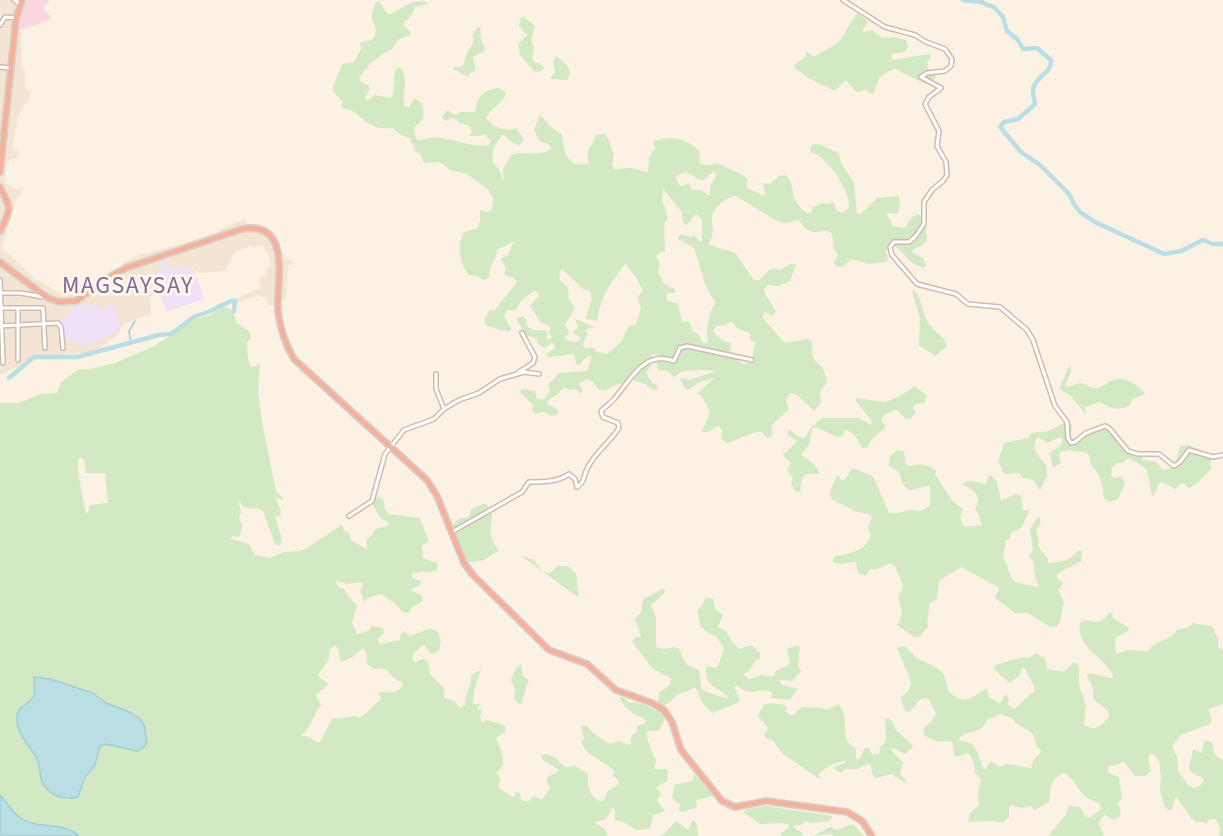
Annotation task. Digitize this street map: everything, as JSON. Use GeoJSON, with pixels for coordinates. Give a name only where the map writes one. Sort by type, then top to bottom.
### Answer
{"type":"FeatureCollection","features":[{"type":"Feature","properties":{"kind":"highway"},"geometry":{"type":"LineString","coordinates":[[0,172],[3,118],[21,2]]}},
{"type":"Feature","properties":{"kind":"highway"},"geometry":{"type":"LineString","coordinates":[[0,187],[9,207],[0,231]]}},
{"type":"Feature","properties":{"kind":"highway"},"geometry":{"type":"LineString","coordinates":[[0,262],[45,297],[59,302],[76,301],[120,271],[161,255],[237,230],[255,229],[267,234],[277,247],[280,281],[278,310],[281,329],[294,359],[423,474],[431,484],[464,563],[473,575],[545,647],[587,664],[616,690],[652,703],[664,710],[672,722],[681,750],[725,803],[735,807],[766,801],[847,812],[862,821],[872,836]]}},
{"type":"Feature","properties":{"kind":"street"},"geometry":{"type":"LineString","coordinates":[[14,0],[21,2]]}},
{"type":"Feature","properties":{"kind":"street"},"geometry":{"type":"LineString","coordinates":[[843,0],[885,27],[912,34],[945,49],[952,59],[951,66],[945,71],[927,73],[921,77],[941,88],[925,104],[938,128],[937,146],[947,169],[945,179],[932,190],[923,205],[924,222],[921,229],[912,241],[896,241],[890,247],[892,255],[910,277],[919,285],[956,294],[968,304],[1000,307],[1027,330],[1033,340],[1055,406],[1067,422],[1068,438],[1071,443],[1086,433],[1105,426],[1128,451],[1138,454],[1159,454],[1174,466],[1180,462],[1188,450],[1213,457],[1223,455]]}},
{"type":"Feature","properties":{"kind":"street"},"geometry":{"type":"LineString","coordinates":[[0,25],[5,17],[17,18]]}},
{"type":"Feature","properties":{"kind":"street"},"geometry":{"type":"LineString","coordinates":[[0,67],[11,68]]}},
{"type":"Feature","properties":{"kind":"street"},"geometry":{"type":"LineString","coordinates":[[0,280],[3,363]]}},
{"type":"Feature","properties":{"kind":"street"},"geometry":{"type":"LineString","coordinates":[[0,293],[21,293],[45,297]]}},
{"type":"Feature","properties":{"kind":"street"},"geometry":{"type":"LineString","coordinates":[[1,308],[43,308],[45,348]]}},
{"type":"Feature","properties":{"kind":"street"},"geometry":{"type":"LineString","coordinates":[[18,308],[18,360]]}},
{"type":"Feature","properties":{"kind":"street"},"geometry":{"type":"LineString","coordinates":[[1,326],[60,324],[63,348]]}},
{"type":"Feature","properties":{"kind":"street"},"geometry":{"type":"LineString","coordinates":[[349,516],[373,500],[384,458],[402,432],[434,419],[444,408],[460,399],[479,393],[531,364],[534,354],[522,333]]}},
{"type":"Feature","properties":{"kind":"street"},"geometry":{"type":"LineString","coordinates":[[452,532],[522,492],[529,482],[561,480],[570,474],[575,479],[577,487],[579,486],[585,479],[586,470],[591,462],[619,428],[618,423],[603,417],[601,411],[612,402],[635,372],[644,365],[659,358],[674,361],[680,348],[687,346],[752,360]]}},
{"type":"Feature","properties":{"kind":"street"},"geometry":{"type":"LineString","coordinates":[[518,373],[539,374]]}},
{"type":"Feature","properties":{"kind":"street"},"geometry":{"type":"LineString","coordinates":[[436,374],[436,389],[444,408]]}},
{"type":"Feature","properties":{"kind":"shaded area"},"geometry":{"type":"Polygon","coordinates":[[[0,0],[17,0],[13,33],[21,32],[25,89],[31,90],[29,101],[24,105],[17,119],[12,149],[19,150],[17,159],[10,159],[6,168],[5,183],[16,189],[21,188],[22,193],[16,200],[2,248],[35,279],[64,295],[95,281],[136,256],[198,239],[245,219],[247,228],[267,234],[279,253],[283,253],[285,258],[293,261],[293,264],[288,265],[286,299],[279,299],[278,306],[267,305],[266,298],[260,296],[237,303],[236,299],[261,287],[259,277],[266,276],[266,267],[271,267],[269,257],[262,245],[253,248],[253,245],[234,253],[225,271],[201,273],[183,266],[169,270],[164,258],[162,267],[153,281],[154,290],[150,299],[151,314],[124,324],[117,336],[93,352],[34,359],[0,375],[0,20],[2,16],[0,0]]]}},
{"type":"Feature","properties":{"kind":"shaded area"},"geometry":{"type":"Polygon","coordinates":[[[24,0],[49,0],[43,11],[50,15],[49,20],[18,31],[17,24],[24,0]]]}},
{"type":"Feature","properties":{"kind":"shaded area"},"geometry":{"type":"Polygon","coordinates":[[[164,258],[169,270],[183,266],[195,271],[204,299],[167,312],[153,281],[157,271],[162,267],[159,260],[164,258]]]}},
{"type":"Feature","properties":{"kind":"shaded area"},"geometry":{"type":"Polygon","coordinates":[[[96,303],[99,309],[114,304],[120,329],[86,345],[75,345],[75,341],[64,340],[62,319],[72,313],[72,307],[96,303]]]}},
{"type":"Feature","properties":{"kind":"green space"},"geometry":{"type":"Polygon","coordinates":[[[424,1],[428,4],[415,7],[411,16],[403,24],[411,33],[410,35],[398,40],[392,49],[370,64],[359,78],[370,89],[365,99],[368,100],[375,95],[391,98],[395,70],[400,67],[405,77],[405,107],[409,107],[414,98],[419,101],[423,109],[423,119],[414,128],[418,141],[427,138],[444,138],[471,145],[489,145],[491,141],[485,134],[469,136],[472,131],[469,126],[453,118],[446,121],[442,118],[446,110],[456,115],[460,112],[474,112],[482,94],[498,88],[506,92],[505,96],[486,118],[494,126],[508,130],[516,128],[524,139],[519,146],[503,134],[494,147],[493,163],[499,169],[504,182],[503,169],[511,155],[542,153],[551,149],[550,145],[540,141],[534,131],[540,114],[562,135],[568,158],[576,164],[589,163],[588,151],[595,135],[606,134],[614,154],[612,166],[614,169],[631,168],[648,172],[649,157],[655,148],[653,141],[666,138],[677,139],[690,144],[700,152],[700,164],[717,163],[737,172],[748,179],[746,187],[762,195],[766,194],[762,183],[770,184],[779,176],[785,175],[791,183],[794,197],[807,213],[811,213],[813,207],[833,202],[837,211],[843,213],[849,208],[849,201],[842,184],[831,167],[811,152],[810,148],[813,144],[820,144],[839,153],[841,163],[854,183],[857,214],[861,214],[877,198],[899,196],[898,214],[886,213],[893,226],[905,228],[911,218],[917,214],[920,215],[926,227],[927,241],[912,252],[923,258],[926,265],[924,268],[915,265],[900,250],[889,246],[886,251],[888,259],[886,262],[869,264],[851,259],[844,266],[836,267],[834,263],[838,254],[834,249],[832,234],[828,231],[812,232],[799,220],[780,222],[734,196],[730,197],[714,211],[710,245],[735,253],[754,280],[759,280],[770,270],[780,270],[790,264],[796,264],[790,281],[778,286],[768,285],[764,289],[776,311],[773,316],[765,312],[762,317],[785,343],[807,339],[812,342],[813,356],[822,366],[827,381],[820,392],[821,403],[814,411],[797,395],[790,393],[786,400],[789,409],[771,426],[773,433],[771,437],[767,438],[762,432],[758,432],[727,443],[721,439],[722,430],[719,426],[708,432],[702,432],[710,412],[701,395],[697,394],[714,378],[700,382],[688,390],[685,389],[680,379],[689,380],[717,371],[683,371],[674,377],[668,371],[658,370],[656,362],[660,358],[655,354],[652,355],[651,366],[646,372],[651,382],[657,385],[658,388],[653,391],[645,384],[632,380],[605,391],[598,389],[593,382],[587,379],[579,384],[583,391],[579,394],[577,389],[569,390],[564,387],[547,401],[558,410],[558,414],[551,416],[542,412],[534,414],[533,405],[521,393],[521,390],[535,391],[537,399],[543,400],[550,391],[548,385],[559,373],[587,371],[591,359],[590,356],[579,365],[576,364],[574,354],[546,356],[555,348],[554,344],[544,348],[538,344],[537,339],[525,335],[517,319],[523,316],[527,326],[534,330],[547,331],[547,340],[552,338],[549,333],[551,327],[540,322],[530,306],[539,296],[534,291],[521,301],[516,310],[507,310],[504,316],[510,331],[485,325],[485,317],[490,310],[495,310],[517,282],[513,277],[504,275],[506,268],[500,259],[508,255],[514,241],[497,250],[489,277],[484,281],[478,276],[469,275],[461,260],[460,242],[464,232],[478,228],[480,211],[489,212],[492,209],[493,198],[488,189],[467,174],[450,170],[440,162],[424,163],[420,154],[415,151],[410,138],[392,128],[371,125],[352,111],[344,109],[341,107],[343,102],[333,92],[342,64],[354,62],[361,49],[360,42],[374,38],[376,30],[371,16],[376,2],[379,2],[388,14],[391,14],[412,2],[424,1]],[[714,171],[704,180],[685,172],[675,177],[679,185],[689,183],[692,190],[701,190],[710,195],[710,187],[716,175],[714,171]],[[663,189],[662,199],[668,218],[664,224],[665,252],[656,256],[660,264],[658,272],[663,283],[675,289],[675,293],[668,293],[666,296],[667,300],[678,304],[682,322],[689,321],[693,331],[700,336],[702,343],[707,343],[707,326],[715,302],[706,287],[693,247],[679,240],[678,236],[682,234],[691,237],[694,235],[700,242],[702,241],[702,219],[696,214],[687,225],[683,223],[682,212],[663,189]],[[625,263],[603,298],[598,321],[585,319],[592,299],[590,291],[583,289],[562,269],[559,275],[560,280],[568,288],[569,299],[575,308],[565,325],[570,333],[565,339],[574,343],[580,340],[573,333],[578,328],[575,319],[594,327],[585,330],[588,334],[583,346],[586,349],[592,347],[597,352],[607,354],[621,342],[628,327],[636,324],[641,309],[637,297],[643,291],[625,263]],[[732,322],[717,326],[713,330],[720,338],[731,343],[730,355],[743,364],[752,362],[756,343],[750,340],[750,333],[738,329],[732,322]]]}},
{"type":"Feature","properties":{"kind":"green space"},"geometry":{"type":"Polygon","coordinates":[[[857,13],[868,21],[862,32],[872,30],[882,38],[894,37],[906,40],[907,49],[891,55],[892,60],[929,54],[931,56],[927,62],[929,70],[936,76],[933,82],[926,84],[895,69],[879,78],[873,95],[865,89],[861,92],[855,91],[847,81],[833,90],[810,79],[795,68],[794,66],[806,56],[806,51],[815,56],[839,42],[857,13]]]}},
{"type":"Feature","properties":{"kind":"green space"},"geometry":{"type":"Polygon","coordinates":[[[523,16],[535,26],[531,40],[534,48],[532,58],[534,62],[544,67],[542,71],[535,72],[520,55],[518,44],[527,35],[519,26],[523,16]]]}},
{"type":"Feature","properties":{"kind":"green space"},"geometry":{"type":"Polygon","coordinates":[[[477,27],[480,28],[485,50],[474,56],[476,70],[469,74],[469,77],[453,69],[463,65],[477,27]]]}},
{"type":"Feature","properties":{"kind":"green space"},"geometry":{"type":"Polygon","coordinates":[[[556,55],[569,69],[567,80],[550,79],[555,72],[553,63],[556,55]]]}},
{"type":"Feature","properties":{"kind":"green space"},"geometry":{"type":"Polygon","coordinates":[[[914,290],[927,321],[944,339],[947,346],[935,356],[919,345],[920,318],[912,291],[914,290]]]}},
{"type":"Feature","properties":{"kind":"green space"},"geometry":{"type":"Polygon","coordinates":[[[222,307],[231,309],[236,323],[249,331],[251,339],[247,343],[248,359],[251,367],[260,362],[258,393],[263,427],[276,491],[284,499],[276,499],[281,511],[280,516],[275,516],[282,540],[280,546],[275,544],[263,511],[244,507],[238,499],[241,512],[239,519],[243,526],[239,537],[232,536],[231,539],[249,544],[255,555],[270,558],[284,552],[307,548],[341,525],[344,531],[349,533],[351,540],[367,549],[366,540],[375,529],[389,525],[379,516],[372,504],[376,497],[383,499],[388,514],[420,518],[429,542],[422,545],[423,558],[437,563],[437,571],[412,573],[412,578],[421,581],[421,584],[411,590],[422,596],[423,601],[411,608],[409,613],[403,612],[381,594],[370,597],[364,602],[360,591],[363,585],[361,582],[348,584],[336,581],[338,588],[344,588],[357,605],[352,623],[357,634],[369,631],[371,626],[383,628],[384,633],[377,639],[380,644],[400,640],[404,631],[410,636],[429,629],[437,631],[440,637],[438,651],[431,654],[425,646],[422,646],[414,653],[412,661],[422,659],[426,661],[430,674],[444,688],[444,698],[454,701],[460,708],[465,705],[471,675],[481,670],[474,690],[473,704],[480,704],[477,710],[482,709],[480,717],[482,722],[487,720],[506,726],[505,732],[496,738],[503,761],[496,773],[501,779],[498,784],[500,789],[513,797],[516,792],[519,792],[522,801],[529,801],[534,796],[542,800],[550,788],[547,778],[559,770],[542,759],[541,755],[545,754],[549,754],[567,768],[574,765],[588,774],[590,792],[595,799],[604,800],[608,791],[619,784],[618,780],[613,776],[614,771],[587,752],[581,742],[584,738],[581,726],[587,726],[610,744],[620,741],[628,745],[631,744],[631,736],[637,732],[637,726],[646,723],[643,718],[626,708],[619,697],[623,697],[630,703],[638,703],[664,713],[664,720],[658,731],[648,731],[646,734],[656,760],[654,769],[668,771],[667,781],[656,787],[661,794],[657,801],[665,811],[653,815],[650,829],[636,830],[624,822],[615,820],[615,809],[612,808],[606,819],[594,822],[605,829],[608,836],[79,836],[73,831],[26,821],[14,812],[0,795],[0,403],[18,403],[42,394],[57,393],[61,382],[79,369],[91,369],[115,363],[154,346],[180,330],[191,320],[208,316],[222,307]],[[80,457],[78,468],[86,513],[90,505],[108,503],[105,473],[86,473],[84,460],[80,457]],[[335,646],[330,649],[329,659],[318,675],[329,684],[316,695],[321,705],[308,729],[301,735],[310,737],[316,743],[320,742],[332,719],[357,716],[359,718],[381,699],[378,692],[395,692],[403,685],[384,669],[374,669],[367,664],[363,648],[353,657],[342,662],[338,648],[335,646]],[[50,679],[32,680],[34,694],[19,709],[17,720],[38,761],[44,785],[58,796],[68,800],[91,772],[100,747],[111,745],[130,750],[146,733],[140,719],[106,703],[93,693],[50,679]]]}},
{"type":"Feature","properties":{"kind":"green space"},"geometry":{"type":"Polygon","coordinates":[[[1070,364],[1071,372],[1065,385],[1068,387],[1080,383],[1097,388],[1120,378],[1132,382],[1145,394],[1133,399],[1129,406],[1117,409],[1100,402],[1085,407],[1086,415],[1071,396],[1059,389],[1070,364]]]}},
{"type":"Feature","properties":{"kind":"green space"},"geometry":{"type":"Polygon","coordinates":[[[915,386],[926,395],[925,403],[914,404],[913,409],[916,413],[910,419],[906,419],[896,409],[883,416],[881,421],[885,428],[872,439],[867,448],[862,448],[856,437],[848,431],[845,430],[843,436],[837,437],[815,427],[812,429],[809,445],[801,455],[815,465],[819,474],[806,474],[802,478],[800,492],[795,491],[791,484],[793,478],[787,470],[791,463],[783,455],[797,441],[787,435],[789,429],[803,438],[812,426],[823,418],[859,418],[871,425],[872,421],[855,400],[857,398],[885,402],[915,386]]]}},
{"type":"Feature","properties":{"kind":"green space"},"geometry":{"type":"Polygon","coordinates":[[[1067,421],[1072,425],[1071,437],[1075,439],[1084,432],[1103,424],[1130,451],[1142,455],[1142,460],[1155,461],[1163,470],[1175,465],[1180,446],[1189,445],[1211,455],[1211,469],[1189,488],[1182,483],[1176,489],[1161,482],[1152,496],[1147,470],[1128,458],[1112,468],[1111,476],[1115,478],[1121,476],[1125,483],[1118,499],[1109,502],[1104,498],[1102,484],[1098,473],[1091,465],[1088,453],[1069,450],[1060,452],[1061,463],[1053,468],[1050,453],[1060,446],[1063,440],[1060,437],[1047,443],[1038,437],[1035,448],[1046,464],[1047,476],[1040,491],[1034,480],[1023,478],[1019,473],[1002,472],[998,462],[1004,443],[1028,438],[1032,433],[1049,431],[1067,421]]]}},
{"type":"Feature","properties":{"kind":"green space"},"geometry":{"type":"Polygon","coordinates":[[[897,450],[904,451],[906,464],[909,466],[924,465],[936,471],[935,475],[950,497],[963,509],[960,517],[964,527],[982,525],[975,510],[978,498],[971,489],[962,485],[966,481],[986,484],[991,475],[997,482],[1001,501],[1016,494],[1021,496],[1023,510],[1030,511],[1020,529],[1011,532],[1010,539],[1006,540],[1003,556],[1015,582],[1037,587],[1039,585],[1032,559],[1028,557],[1033,550],[1030,529],[1039,516],[1041,522],[1036,530],[1038,546],[1048,559],[1048,563],[1068,559],[1077,551],[1082,550],[1081,561],[1057,574],[1057,578],[1063,583],[1058,590],[1064,602],[1057,626],[1050,627],[1028,613],[1015,613],[995,598],[998,587],[961,567],[939,581],[937,599],[929,604],[928,627],[915,638],[897,625],[902,612],[898,599],[903,586],[895,566],[891,563],[877,569],[870,569],[866,576],[858,573],[856,562],[839,564],[833,562],[834,557],[851,553],[865,545],[871,534],[868,528],[872,517],[831,499],[830,492],[837,475],[845,480],[852,468],[873,476],[889,513],[922,511],[930,505],[930,486],[908,490],[899,472],[889,466],[890,456],[897,450]]]}},
{"type":"Feature","properties":{"kind":"green space"},"geometry":{"type":"Polygon","coordinates":[[[485,503],[492,514],[491,536],[499,550],[484,560],[465,563],[450,527],[458,519],[469,517],[471,509],[485,503]]]}},
{"type":"Feature","properties":{"kind":"green space"},"geometry":{"type":"Polygon","coordinates":[[[520,555],[534,560],[542,571],[549,574],[558,566],[568,566],[576,574],[579,598],[520,555]]]}},
{"type":"Feature","properties":{"kind":"green space"},"geometry":{"type":"Polygon","coordinates":[[[662,589],[665,590],[664,593],[651,606],[656,617],[656,647],[679,649],[686,664],[699,670],[701,687],[704,691],[729,699],[707,679],[706,667],[718,667],[724,648],[717,637],[701,627],[697,609],[701,607],[706,597],[713,599],[715,609],[723,615],[718,627],[726,631],[739,649],[752,645],[760,653],[760,659],[755,661],[749,671],[743,674],[749,679],[762,675],[773,677],[776,671],[790,664],[787,649],[797,645],[800,647],[798,666],[801,671],[792,681],[779,680],[782,685],[798,689],[790,700],[771,698],[772,692],[763,690],[752,692],[737,686],[734,687],[740,700],[738,703],[712,713],[693,688],[679,694],[662,706],[658,702],[660,692],[670,685],[671,678],[653,669],[632,642],[635,637],[641,637],[635,619],[641,612],[643,599],[662,589]]]}},
{"type":"Feature","properties":{"kind":"green space"},"geometry":{"type":"Polygon","coordinates":[[[1109,612],[1112,613],[1113,618],[1129,628],[1128,631],[1115,638],[1116,654],[1128,650],[1148,651],[1154,645],[1172,636],[1176,630],[1189,627],[1193,623],[1212,626],[1218,639],[1218,647],[1223,650],[1223,704],[1208,709],[1212,720],[1210,724],[1181,735],[1172,746],[1177,757],[1178,771],[1187,784],[1195,788],[1200,786],[1204,779],[1189,768],[1193,749],[1202,753],[1204,741],[1208,740],[1213,744],[1215,754],[1223,760],[1223,836],[1219,836],[1220,829],[1216,819],[1210,819],[1206,824],[1201,821],[1197,823],[1190,817],[1176,796],[1172,809],[1165,807],[1160,791],[1159,760],[1151,753],[1148,758],[1151,771],[1146,776],[1135,776],[1124,762],[1108,767],[1109,773],[1119,777],[1122,798],[1118,803],[1120,816],[1114,820],[1105,815],[1101,818],[1099,824],[1104,836],[1048,836],[1065,816],[1069,806],[1080,807],[1089,818],[1101,809],[1099,803],[1086,797],[1073,780],[1064,773],[1053,782],[1049,802],[1035,810],[1031,806],[1020,808],[1012,805],[1009,808],[1009,817],[1003,823],[968,822],[970,813],[979,805],[978,791],[981,782],[975,773],[974,763],[968,753],[956,757],[950,741],[937,742],[924,735],[924,728],[936,714],[929,699],[920,700],[909,712],[904,710],[901,697],[909,690],[911,682],[897,648],[904,646],[919,660],[941,671],[949,692],[960,699],[969,699],[987,688],[989,697],[1000,704],[1003,697],[1007,695],[1008,704],[1013,709],[1034,692],[1034,686],[1024,667],[1020,675],[1010,683],[994,668],[995,665],[1023,657],[1028,658],[1037,653],[1045,659],[1047,669],[1064,672],[1074,662],[1079,666],[1079,685],[1086,705],[1084,725],[1091,728],[1098,727],[1109,716],[1108,711],[1093,699],[1093,688],[1087,675],[1089,673],[1111,678],[1113,676],[1082,640],[1080,623],[1084,620],[1098,622],[1109,612]],[[1000,714],[987,720],[981,729],[964,734],[958,739],[971,744],[977,750],[985,770],[990,762],[999,767],[1007,764],[1031,768],[1033,761],[1041,752],[1036,747],[1034,736],[1012,718],[1000,714]]]}},
{"type":"Feature","properties":{"kind":"green space"},"geometry":{"type":"Polygon","coordinates":[[[521,664],[523,676],[529,681],[521,704],[519,704],[514,699],[515,689],[511,680],[516,668],[521,664]]]}},
{"type":"Feature","properties":{"kind":"green space"},"geometry":{"type":"Polygon","coordinates":[[[771,703],[785,705],[786,712],[792,716],[802,707],[828,710],[838,704],[844,716],[847,740],[856,748],[856,759],[860,759],[864,749],[867,748],[870,748],[873,754],[879,754],[880,747],[886,741],[885,719],[888,718],[897,731],[913,746],[905,754],[893,748],[891,750],[903,762],[900,774],[909,784],[892,774],[875,778],[869,764],[857,769],[845,769],[841,773],[834,769],[845,761],[825,769],[819,774],[820,779],[783,754],[773,741],[764,735],[768,728],[758,716],[763,705],[771,703]]]}},
{"type":"Feature","properties":{"kind":"green space"},"geometry":{"type":"Polygon","coordinates":[[[694,774],[713,796],[696,800],[697,807],[683,812],[679,810],[680,804],[672,799],[674,785],[692,781],[694,774]]]}},
{"type":"Feature","properties":{"kind":"green space"},"geometry":{"type":"Polygon","coordinates":[[[766,806],[833,816],[829,821],[810,823],[805,821],[801,825],[794,825],[793,827],[804,836],[781,836],[789,825],[760,824],[743,812],[766,806]]]}},
{"type":"Feature","properties":{"kind":"green space"},"geometry":{"type":"Polygon","coordinates":[[[693,819],[697,824],[698,836],[659,836],[664,834],[676,821],[688,830],[693,819]]]}},
{"type":"Feature","properties":{"kind":"green space"},"geometry":{"type":"Polygon","coordinates":[[[853,824],[864,836],[834,836],[831,834],[813,836],[830,827],[837,830],[853,824]]]}},
{"type":"Feature","properties":{"kind":"water"},"geometry":{"type":"Polygon","coordinates":[[[34,677],[50,679],[93,693],[106,703],[134,715],[144,725],[147,742],[144,747],[138,751],[105,744],[100,747],[95,765],[84,779],[78,797],[67,798],[51,793],[43,785],[37,759],[18,725],[19,710],[34,695],[34,677]]]}},
{"type":"Feature","properties":{"kind":"water"},"geometry":{"type":"Polygon","coordinates":[[[0,795],[16,815],[26,821],[73,831],[79,836],[0,836],[0,795]]]}},
{"type":"Feature","properties":{"kind":"waterway"},"geometry":{"type":"LineString","coordinates":[[963,0],[982,2],[994,7],[1003,17],[1007,31],[1018,40],[1023,49],[1037,48],[1051,60],[1051,65],[1035,84],[1033,91],[1035,104],[1018,119],[1004,122],[1000,127],[1021,152],[1040,165],[1069,194],[1080,212],[1095,222],[1164,254],[1181,251],[1203,240],[1213,244],[1223,244]]}},
{"type":"Feature","properties":{"kind":"waterway"},"geometry":{"type":"LineString","coordinates":[[9,378],[34,357],[77,357],[159,335],[171,334],[194,317],[231,301],[235,301],[234,311]]}},
{"type":"Feature","properties":{"kind":"waterway"},"geometry":{"type":"LineString","coordinates":[[131,343],[129,331],[135,321]]}},
{"type":"Feature","properties":{"kind":"district","name":"MAGSAYSAY"},"geometry":{"type":"Point","coordinates":[128,288]}}]}
